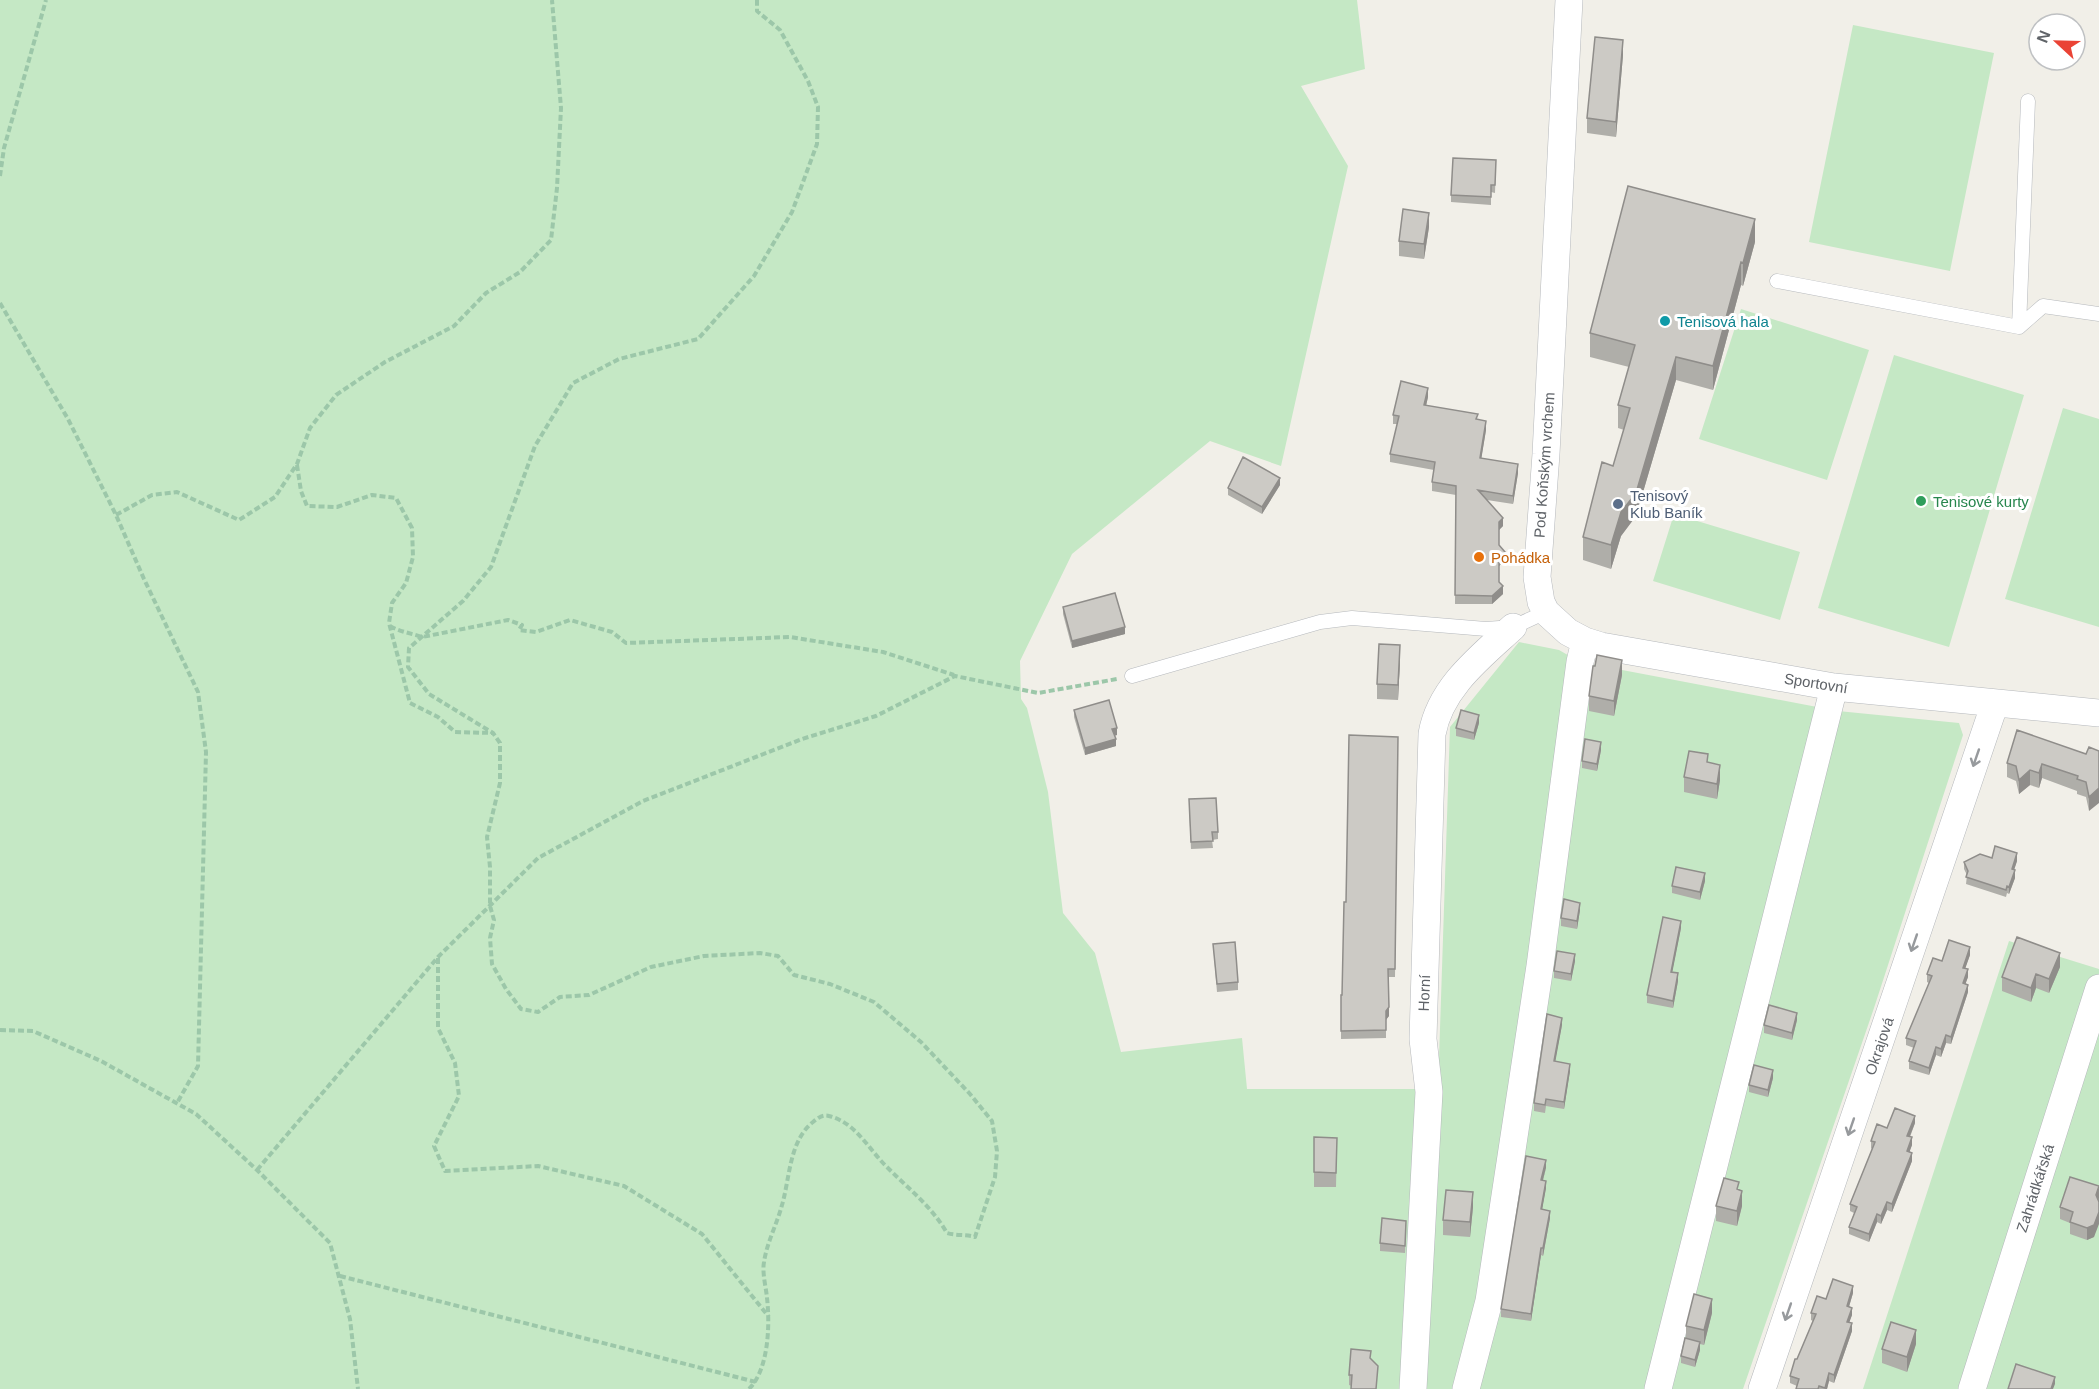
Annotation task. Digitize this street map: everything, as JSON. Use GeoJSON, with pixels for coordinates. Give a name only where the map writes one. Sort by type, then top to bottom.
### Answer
{"type":"FeatureCollection","features":[{"type":"Feature","properties":{"kind":"street","name":"Pod Koňským vrchem"},"geometry":{"type":"LineString","coordinates":[[1546,612],[1541,602],[1537,577],[1546,454],[1569,0]]}},
{"type":"Feature","properties":{"kind":"street","name":"Sportovní"},"geometry":{"type":"LineString","coordinates":[[1546,612],[1557,624],[1585,641],[1601,646],[1834,687],[2099,714]]}},
{"type":"Feature","properties":{"kind":"street","name":"Horní"},"geometry":{"type":"LineString","coordinates":[[1413,1389],[1429,1092],[1423,1039],[1432,734],[1435,718],[1444,699],[1469,669],[1513,627]]}},
{"type":"Feature","properties":{"kind":"street"},"geometry":{"type":"LineString","coordinates":[[1466,1389],[1489,1302],[1540,966],[1580,662],[1585,641]]}},
{"type":"Feature","properties":{"kind":"street"},"geometry":{"type":"LineString","coordinates":[[1658,1389],[1834,687]]}},
{"type":"Feature","properties":{"kind":"street","name":"Okrajová"},"geometry":{"type":"LineString","coordinates":[[1762,1389],[1995,703]]}},
{"type":"Feature","properties":{"kind":"street","name":"Zahrádkářská"},"geometry":{"type":"LineString","coordinates":[[1972,1389],[2099,988]]}},
{"type":"Feature","properties":{"kind":"lane"},"geometry":{"type":"LineString","coordinates":[[2019,327],[2028,101]]}},
{"type":"Feature","properties":{"kind":"lane"},"geometry":{"type":"LineString","coordinates":[[1777,282],[2019,327]]}},
{"type":"Feature","properties":{"kind":"lane"},"geometry":{"type":"LineString","coordinates":[[2019,327],[2043,306],[2099,314]]}},
{"type":"Feature","properties":{"kind":"lane"},"geometry":{"type":"LineString","coordinates":[[1132,676],[1320,622],[1352,618],[1486,629],[1513,627],[1546,612]]}},
{"type":"Feature","properties":{"kind":"path"},"geometry":{"type":"LineString","coordinates":[[0,176],[4,148],[46,0]]}},
{"type":"Feature","properties":{"kind":"path"},"geometry":{"type":"LineString","coordinates":[[116,515],[152,495],[177,492],[239,520],[276,497],[297,465],[310,428],[336,395],[385,362],[454,326],[486,294],[520,272],[551,240],[557,188],[561,108],[552,0]]}},
{"type":"Feature","properties":{"kind":"path"},"geometry":{"type":"LineString","coordinates":[[749,1389],[756,1382],[766,1348],[769,1317],[764,1263],[782,1205],[796,1143],[809,1125],[821,1116],[828,1115],[849,1125],[936,1215],[947,1233],[975,1237],[995,1177],[997,1151],[992,1121],[921,1042],[874,1002],[830,984],[794,975],[778,957],[760,953],[704,956],[651,967],[589,994],[560,997],[538,1012],[522,1009],[506,989],[492,964],[490,938],[494,920],[490,906],[487,837],[500,783],[500,742],[493,734],[429,694],[408,667],[409,648],[463,601],[491,567],[535,446],[573,383],[619,359],[698,339],[754,276],[792,212],[817,144],[818,107],[808,81],[780,30],[757,11],[758,0]]}},
{"type":"Feature","properties":{"kind":"path"},"geometry":{"type":"LineString","coordinates":[[0,303],[68,419],[116,515],[198,692],[206,752],[198,1066],[177,1103]]}},
{"type":"Feature","properties":{"kind":"path"},"geometry":{"type":"LineString","coordinates":[[297,465],[301,491],[307,506],[337,507],[372,495],[396,498],[412,528],[413,558],[406,583],[392,603],[390,626],[410,703],[438,717],[455,732],[493,734]]}},
{"type":"Feature","properties":{"kind":"path"},"geometry":{"type":"LineString","coordinates":[[390,626],[400,632],[410,632],[422,637],[508,620],[522,625],[519,630],[536,632],[570,620],[612,632],[626,643],[790,637],[884,652],[955,676],[1038,693],[1132,676]]}},
{"type":"Feature","properties":{"kind":"path"},"geometry":{"type":"LineString","coordinates":[[257,1170],[438,957],[538,858],[643,801],[802,739],[876,716],[955,676]]}},
{"type":"Feature","properties":{"kind":"path"},"geometry":{"type":"LineString","coordinates":[[438,957],[438,1028],[455,1063],[459,1096],[434,1146],[445,1171],[538,1166],[624,1186],[702,1234],[769,1317]]}},
{"type":"Feature","properties":{"kind":"path"},"geometry":{"type":"LineString","coordinates":[[0,1030],[33,1031],[101,1061],[196,1114],[257,1170],[330,1243],[350,1319],[358,1389]]}},
{"type":"Feature","properties":{"kind":"path"},"geometry":{"type":"LineString","coordinates":[[339,1276],[756,1382]]}},
{"type":"Feature","properties":{"kind":"green space"},"geometry":{"type":"Polygon","coordinates":[[[0,0],[1357,0],[1365,69],[1301,86],[1348,166],[1281,466],[1210,441],[1072,554],[1020,661],[1021,699],[1027,708],[1048,792],[1063,913],[1095,953],[1121,1052],[1242,1038],[1247,1089],[1438,1089],[1450,727],[1519,642],[1559,650],[1580,662],[1838,711],[1959,723],[1963,735],[1874,1008],[1743,1389],[0,1389],[0,0]]]}},
{"type":"Feature","properties":{"kind":"green space"},"geometry":{"type":"Polygon","coordinates":[[[1853,25],[1994,53],[1950,271],[1809,242],[1853,25]]]}},
{"type":"Feature","properties":{"kind":"green space"},"geometry":{"type":"Polygon","coordinates":[[[1741,309],[1869,350],[1827,480],[1699,439],[1741,309]]]}},
{"type":"Feature","properties":{"kind":"green space","name":"Tenisové kurty"},"geometry":{"type":"Polygon","coordinates":[[[1894,355],[2024,395],[1949,647],[1818,608],[1894,355]]]}},
{"type":"Feature","properties":{"kind":"green space","name":"Tenisové kurty"},"geometry":{"type":"Polygon","coordinates":[[[2063,408],[2099,419],[2099,627],[2005,599],[2063,408]]]}},
{"type":"Feature","properties":{"kind":"green space"},"geometry":{"type":"Polygon","coordinates":[[[1674,514],[1800,552],[1780,620],[1653,581],[1674,514]]]}},
{"type":"Feature","properties":{"kind":"green space"},"geometry":{"type":"Polygon","coordinates":[[[2009,941],[2099,969],[2099,1389],[1863,1389],[2009,941]]]}},
{"type":"Feature","properties":{"kind":"building"},"geometry":{"type":"Polygon","coordinates":[[[1595,37],[1623,40],[1616,122],[1587,118],[1595,37]]]}},
{"type":"Feature","properties":{"kind":"building"},"geometry":{"type":"Polygon","coordinates":[[[1453,158],[1496,160],[1495,185],[1491,185],[1491,197],[1451,195],[1453,158]]]}},
{"type":"Feature","properties":{"kind":"building","name":"Tenisová hala"},"geometry":{"type":"Polygon","coordinates":[[[1628,186],[1755,219],[1713,366],[1676,357],[1636,493],[1621,512],[1611,545],[1583,537],[1602,462],[1613,466],[1630,408],[1618,405],[1635,345],[1590,333],[1628,186]]]}},
{"type":"Feature","properties":{"kind":"building"},"geometry":{"type":"Polygon","coordinates":[[[1403,209],[1429,213],[1424,244],[1399,241],[1403,209]]]}},
{"type":"Feature","properties":{"kind":"building"},"geometry":{"type":"Polygon","coordinates":[[[1401,381],[1428,388],[1424,405],[1478,414],[1476,419],[1486,421],[1480,458],[1518,464],[1513,496],[1478,490],[1503,518],[1499,522],[1499,545],[1505,552],[1499,558],[1499,582],[1503,586],[1492,596],[1455,595],[1456,486],[1432,482],[1435,462],[1390,454],[1399,416],[1393,415],[1401,381]]]}},
{"type":"Feature","properties":{"kind":"building"},"geometry":{"type":"Polygon","coordinates":[[[1243,457],[1280,478],[1262,507],[1228,488],[1243,457]]]}},
{"type":"Feature","properties":{"kind":"building"},"geometry":{"type":"Polygon","coordinates":[[[1115,593],[1125,627],[1072,641],[1063,607],[1115,593]]]}},
{"type":"Feature","properties":{"kind":"building"},"geometry":{"type":"Polygon","coordinates":[[[1379,644],[1400,645],[1398,685],[1377,684],[1379,644]]]}},
{"type":"Feature","properties":{"kind":"building"},"geometry":{"type":"Polygon","coordinates":[[[1597,655],[1622,660],[1614,701],[1589,696],[1593,666],[1595,666],[1597,655]]]}},
{"type":"Feature","properties":{"kind":"building"},"geometry":{"type":"Polygon","coordinates":[[[1109,700],[1117,728],[1112,729],[1116,739],[1085,748],[1074,710],[1109,700]]]}},
{"type":"Feature","properties":{"kind":"building"},"geometry":{"type":"Polygon","coordinates":[[[1461,710],[1479,715],[1474,733],[1456,728],[1461,710]]]}},
{"type":"Feature","properties":{"kind":"building"},"geometry":{"type":"Polygon","coordinates":[[[2017,730],[2086,754],[2089,747],[2099,751],[2099,788],[2089,797],[2086,782],[2077,779],[2078,776],[2042,764],[2039,773],[2030,770],[2019,780],[2016,766],[2007,763],[2017,730]]]}},
{"type":"Feature","properties":{"kind":"building"},"geometry":{"type":"Polygon","coordinates":[[[1349,735],[1398,737],[1395,969],[1388,969],[1389,1007],[1386,1011],[1386,1030],[1341,1031],[1349,735]]]}},
{"type":"Feature","properties":{"kind":"building"},"geometry":{"type":"Polygon","coordinates":[[[1585,739],[1601,742],[1597,764],[1582,761],[1585,739]]]}},
{"type":"Feature","properties":{"kind":"building"},"geometry":{"type":"Polygon","coordinates":[[[1689,751],[1708,754],[1707,762],[1720,765],[1717,784],[1684,777],[1689,751]]]}},
{"type":"Feature","properties":{"kind":"building"},"geometry":{"type":"Polygon","coordinates":[[[1216,798],[1218,832],[1212,832],[1213,841],[1191,842],[1189,799],[1216,798]]]}},
{"type":"Feature","properties":{"kind":"building"},"geometry":{"type":"Polygon","coordinates":[[[1995,846],[2017,853],[2012,869],[2015,870],[2006,890],[1966,877],[1968,871],[1964,862],[1980,854],[1992,858],[1995,846]]]}},
{"type":"Feature","properties":{"kind":"building"},"geometry":{"type":"Polygon","coordinates":[[[1676,867],[1705,873],[1700,892],[1672,886],[1676,867]]]}},
{"type":"Feature","properties":{"kind":"building"},"geometry":{"type":"Polygon","coordinates":[[[1564,899],[1580,903],[1577,921],[1561,918],[1564,899]]]}},
{"type":"Feature","properties":{"kind":"building"},"geometry":{"type":"Polygon","coordinates":[[[1663,917],[1681,921],[1671,972],[1678,973],[1673,1001],[1647,995],[1663,917]]]}},
{"type":"Feature","properties":{"kind":"building"},"geometry":{"type":"Polygon","coordinates":[[[2017,937],[2060,953],[2049,979],[2036,974],[2031,988],[2002,977],[2017,937]]]}},
{"type":"Feature","properties":{"kind":"building"},"geometry":{"type":"Polygon","coordinates":[[[1949,940],[1970,947],[1963,968],[1968,969],[1963,983],[1968,985],[1951,1037],[1946,1035],[1941,1049],[1936,1047],[1929,1068],[1909,1061],[1916,1041],[1906,1038],[1932,976],[1927,974],[1933,958],[1942,961],[1949,940]]]}},
{"type":"Feature","properties":{"kind":"building"},"geometry":{"type":"Polygon","coordinates":[[[1235,942],[1238,982],[1217,984],[1213,944],[1235,942]]]}},
{"type":"Feature","properties":{"kind":"building"},"geometry":{"type":"Polygon","coordinates":[[[1557,951],[1575,954],[1571,974],[1554,971],[1557,951]]]}},
{"type":"Feature","properties":{"kind":"building"},"geometry":{"type":"Polygon","coordinates":[[[1769,1005],[1797,1013],[1792,1033],[1764,1025],[1769,1005]]]}},
{"type":"Feature","properties":{"kind":"building"},"geometry":{"type":"Polygon","coordinates":[[[1547,1014],[1562,1018],[1554,1061],[1570,1064],[1564,1102],[1546,1099],[1545,1105],[1534,1103],[1547,1014]]]}},
{"type":"Feature","properties":{"kind":"building"},"geometry":{"type":"Polygon","coordinates":[[[1754,1065],[1773,1070],[1768,1090],[1749,1085],[1754,1065]]]}},
{"type":"Feature","properties":{"kind":"building"},"geometry":{"type":"Polygon","coordinates":[[[1895,1108],[1915,1116],[1907,1136],[1912,1137],[1907,1151],[1912,1153],[1892,1204],[1887,1202],[1881,1216],[1877,1214],[1869,1234],[1849,1227],[1857,1207],[1850,1204],[1875,1142],[1871,1141],[1877,1124],[1887,1128],[1895,1108]]]}},
{"type":"Feature","properties":{"kind":"building"},"geometry":{"type":"Polygon","coordinates":[[[1314,1137],[1337,1138],[1336,1173],[1314,1172],[1314,1137]]]}},
{"type":"Feature","properties":{"kind":"building"},"geometry":{"type":"Polygon","coordinates":[[[1526,1156],[1546,1160],[1541,1180],[1546,1181],[1541,1209],[1550,1211],[1543,1248],[1541,1248],[1531,1314],[1501,1309],[1526,1156]]]}},
{"type":"Feature","properties":{"kind":"building"},"geometry":{"type":"Polygon","coordinates":[[[2070,1177],[2099,1186],[2096,1195],[2099,1212],[2094,1225],[2087,1228],[2070,1222],[2073,1212],[2060,1207],[2070,1177]]]}},
{"type":"Feature","properties":{"kind":"building"},"geometry":{"type":"Polygon","coordinates":[[[1724,1178],[1739,1182],[1737,1189],[1742,1191],[1737,1211],[1716,1206],[1724,1178]]]}},
{"type":"Feature","properties":{"kind":"building"},"geometry":{"type":"Polygon","coordinates":[[[1446,1190],[1473,1192],[1470,1222],[1443,1220],[1446,1190]]]}},
{"type":"Feature","properties":{"kind":"building"},"geometry":{"type":"Polygon","coordinates":[[[1382,1218],[1406,1221],[1405,1246],[1380,1243],[1382,1218]]]}},
{"type":"Feature","properties":{"kind":"building"},"geometry":{"type":"Polygon","coordinates":[[[1833,1279],[1853,1286],[1847,1306],[1852,1308],[1847,1322],[1852,1323],[1834,1375],[1829,1373],[1825,1388],[1819,1386],[1818,1389],[1796,1389],[1799,1379],[1790,1376],[1795,1359],[1797,1359],[1816,1314],[1811,1313],[1817,1296],[1826,1299],[1833,1279]]]}},
{"type":"Feature","properties":{"kind":"building"},"geometry":{"type":"Polygon","coordinates":[[[1694,1294],[1712,1299],[1704,1330],[1686,1326],[1694,1294]]]}},
{"type":"Feature","properties":{"kind":"building"},"geometry":{"type":"Polygon","coordinates":[[[1891,1322],[1916,1330],[1907,1357],[1882,1349],[1891,1322]]]}},
{"type":"Feature","properties":{"kind":"building"},"geometry":{"type":"Polygon","coordinates":[[[1685,1338],[1700,1342],[1695,1360],[1681,1356],[1685,1338]]]}},
{"type":"Feature","properties":{"kind":"building"},"geometry":{"type":"Polygon","coordinates":[[[1351,1349],[1371,1351],[1370,1358],[1378,1366],[1376,1389],[1351,1389],[1352,1375],[1349,1375],[1351,1349]]]}},
{"type":"Feature","properties":{"kind":"building"},"geometry":{"type":"Polygon","coordinates":[[[2016,1364],[2055,1377],[2051,1389],[2008,1389],[2016,1364]]]}},
{"type":"Feature","properties":{"kind":"place","name":"Tenisová hala"},"geometry":{"type":"Point","coordinates":[1665,321]}},
{"type":"Feature","properties":{"kind":"place","name":"Tenisové kurty"},"geometry":{"type":"Point","coordinates":[1921,501]}},
{"type":"Feature","properties":{"kind":"place","name":"Tenisový Klub Baník"},"geometry":{"type":"Point","coordinates":[1618,504]}},
{"type":"Feature","properties":{"kind":"place","name":"Pohádka"},"geometry":{"type":"Point","coordinates":[1479,557]}}]}
